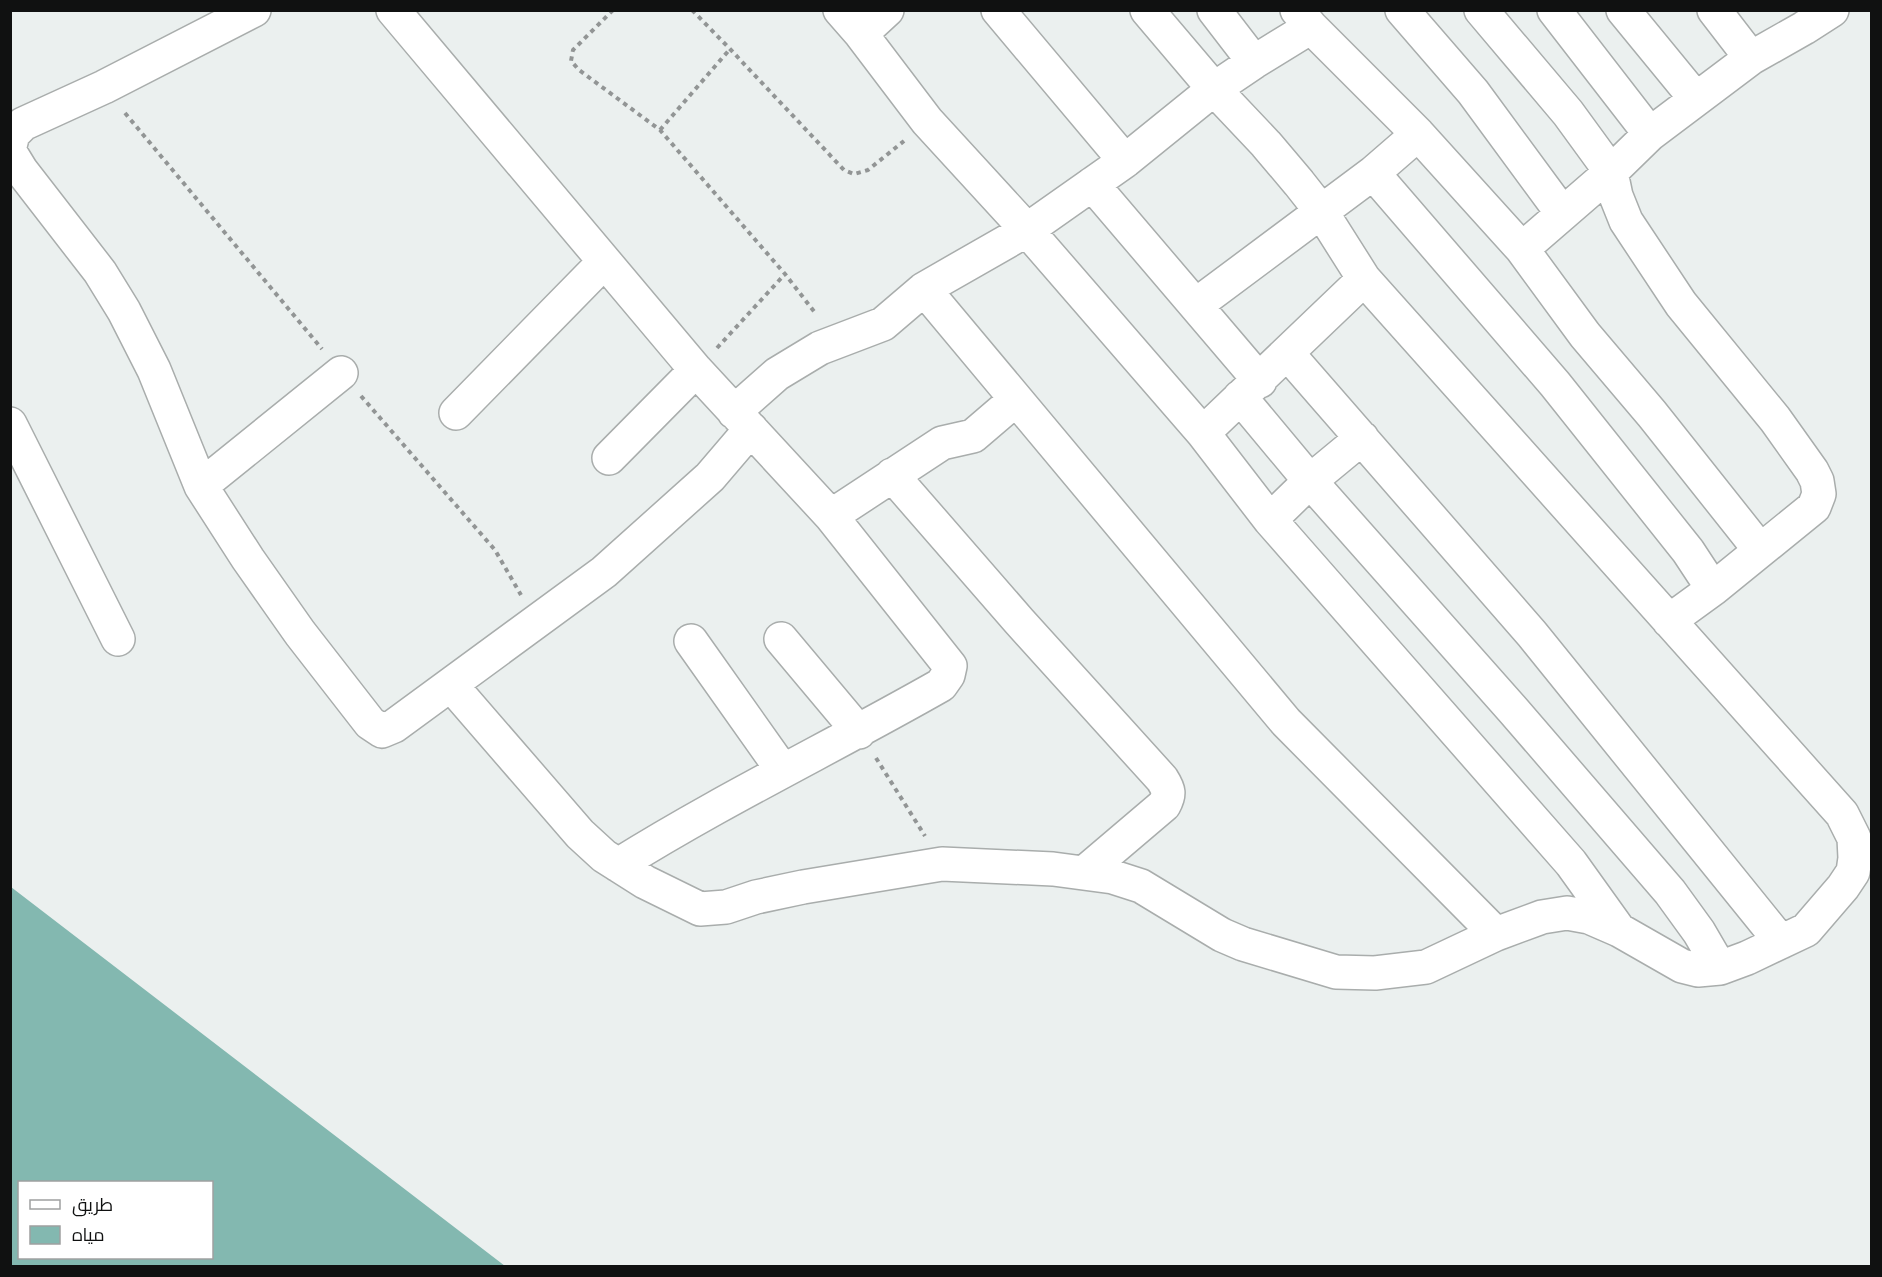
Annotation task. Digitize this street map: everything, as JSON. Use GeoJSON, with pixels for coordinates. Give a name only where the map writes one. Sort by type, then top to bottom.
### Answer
{"type":"FeatureCollection","features":[{"type":"Feature","properties":{"kind":"street"},"geometry":{"type":"LineString","coordinates":[[10,146],[13,134],[23,124],[104,87],[254,10]]}},
{"type":"Feature","properties":{"kind":"street"},"geometry":{"type":"LineString","coordinates":[[393,10],[696,370],[831,516],[950,666],[948,675],[941,685],[859,732],[654,842],[618,865]]}},
{"type":"Feature","properties":{"kind":"street"},"geometry":{"type":"LineString","coordinates":[[887,10],[851,22],[927,121],[1027,230],[1203,433],[1270,520],[1571,863],[1619,930]]}},
{"type":"Feature","properties":{"kind":"street"},"geometry":{"type":"LineString","coordinates":[[998,10],[1125,160]]}},
{"type":"Feature","properties":{"kind":"street"},"geometry":{"type":"LineString","coordinates":[[451,685],[580,834],[604,856],[645,882],[700,909],[726,907],[756,897],[803,887],[942,864],[1053,869],[1113,877],[1141,886],[1222,935],[1243,944],[1336,972],[1375,973],[1426,967],[1496,934],[1542,917],[1567,913],[1589,917],[1619,930],[1682,966],[1698,970],[1720,968],[1747,958],[1806,930],[1853,872],[1854,838],[1842,814],[1364,279],[1321,211],[1266,144],[1214,89],[1147,10]]}},
{"type":"Feature","properties":{"kind":"street"},"geometry":{"type":"LineString","coordinates":[[1214,10],[1254,62]]}},
{"type":"Feature","properties":{"kind":"street"},"geometry":{"type":"LineString","coordinates":[[1402,10],[1473,92],[1562,213]]}},
{"type":"Feature","properties":{"kind":"street"},"geometry":{"type":"LineString","coordinates":[[1481,10],[1568,113],[1611,172],[1616,196],[1626,221],[1682,304],[1775,419],[1817,481],[1820,494],[1814,507],[1713,589],[1669,621]]}},
{"type":"Feature","properties":{"kind":"street"},"geometry":{"type":"LineString","coordinates":[[1554,10],[1650,134]]}},
{"type":"Feature","properties":{"kind":"street"},"geometry":{"type":"LineString","coordinates":[[1623,10],[1696,99]]}},
{"type":"Feature","properties":{"kind":"street"},"geometry":{"type":"LineString","coordinates":[[1714,10],[1751,58]]}},
{"type":"Feature","properties":{"kind":"street"},"geometry":{"type":"LineString","coordinates":[[1522,249],[1611,172],[1650,134],[1751,58],[1797,19],[1832,10]]}},
{"type":"Feature","properties":{"kind":"street"},"geometry":{"type":"LineString","coordinates":[[10,152],[21,170],[100,272],[124,311],[154,370],[201,486],[300,633],[370,723],[382,731],[394,726],[604,572],[673,511],[710,477],[742,421],[777,374],[820,348],[883,324],[924,289],[1027,230],[1125,160],[1214,89],[1254,62],[1304,19],[1418,134],[1522,249],[1585,335],[1652,414],[1760,550]]}},
{"type":"Feature","properties":{"kind":"street"},"geometry":{"type":"LineString","coordinates":[[1196,305],[1372,173],[1418,134]]}},
{"type":"Feature","properties":{"kind":"street"},"geometry":{"type":"LineString","coordinates":[[1372,173],[1555,384],[1688,552],[1713,589]]}},
{"type":"Feature","properties":{"kind":"street"},"geometry":{"type":"LineString","coordinates":[[1092,184],[1196,305],[1310,482],[1513,710],[1670,892],[1699,932],[1720,968]]}},
{"type":"Feature","properties":{"kind":"street"},"geometry":{"type":"LineString","coordinates":[[456,413],[603,262]]}},
{"type":"Feature","properties":{"kind":"street"},"geometry":{"type":"LineString","coordinates":[[1203,433],[1364,279]]}},
{"type":"Feature","properties":{"kind":"street"},"geometry":{"type":"LineString","coordinates":[[924,289],[1286,722],[1496,934]]}},
{"type":"Feature","properties":{"kind":"street"},"geometry":{"type":"LineString","coordinates":[[1288,354],[1532,634],[1781,942]]}},
{"type":"Feature","properties":{"kind":"street"},"geometry":{"type":"LineString","coordinates":[[609,458],[696,370]]}},
{"type":"Feature","properties":{"kind":"street"},"geometry":{"type":"LineString","coordinates":[[201,486],[342,373]]}},
{"type":"Feature","properties":{"kind":"street"},"geometry":{"type":"LineString","coordinates":[[831,516],[942,443],[973,436],[1015,400]]}},
{"type":"Feature","properties":{"kind":"street"},"geometry":{"type":"LineString","coordinates":[[10,424],[118,639]]}},
{"type":"Feature","properties":{"kind":"street"},"geometry":{"type":"LineString","coordinates":[[1270,520],[1362,438]]}},
{"type":"Feature","properties":{"kind":"street"},"geometry":{"type":"LineString","coordinates":[[892,475],[1019,621],[1162,779],[1168,789],[1169,795],[1164,805],[1084,873]]}},
{"type":"Feature","properties":{"kind":"street"},"geometry":{"type":"LineString","coordinates":[[781,639],[859,732]]}},
{"type":"Feature","properties":{"kind":"street"},"geometry":{"type":"LineString","coordinates":[[691,641],[783,771]]}},
{"type":"Feature","properties":{"kind":"path"},"geometry":{"type":"LineString","coordinates":[[614,10],[573,50],[571,61],[579,70],[660,130],[785,274],[837,340]]}},
{"type":"Feature","properties":{"kind":"path"},"geometry":{"type":"LineString","coordinates":[[692,10],[844,170],[854,174],[868,170],[927,121]]}},
{"type":"Feature","properties":{"kind":"path"},"geometry":{"type":"LineString","coordinates":[[660,130],[730,49]]}},
{"type":"Feature","properties":{"kind":"path"},"geometry":{"type":"LineString","coordinates":[[104,87],[342,373],[495,550],[536,622]]}},
{"type":"Feature","properties":{"kind":"path"},"geometry":{"type":"LineString","coordinates":[[696,370],[785,274]]}},
{"type":"Feature","properties":{"kind":"path"},"geometry":{"type":"LineString","coordinates":[[859,732],[942,864]]}},
{"type":"Feature","properties":{"kind":"water"},"geometry":{"type":"Polygon","coordinates":[[[10,887],[11,887],[505,1266],[11,1266],[10,887]]]}}]}
